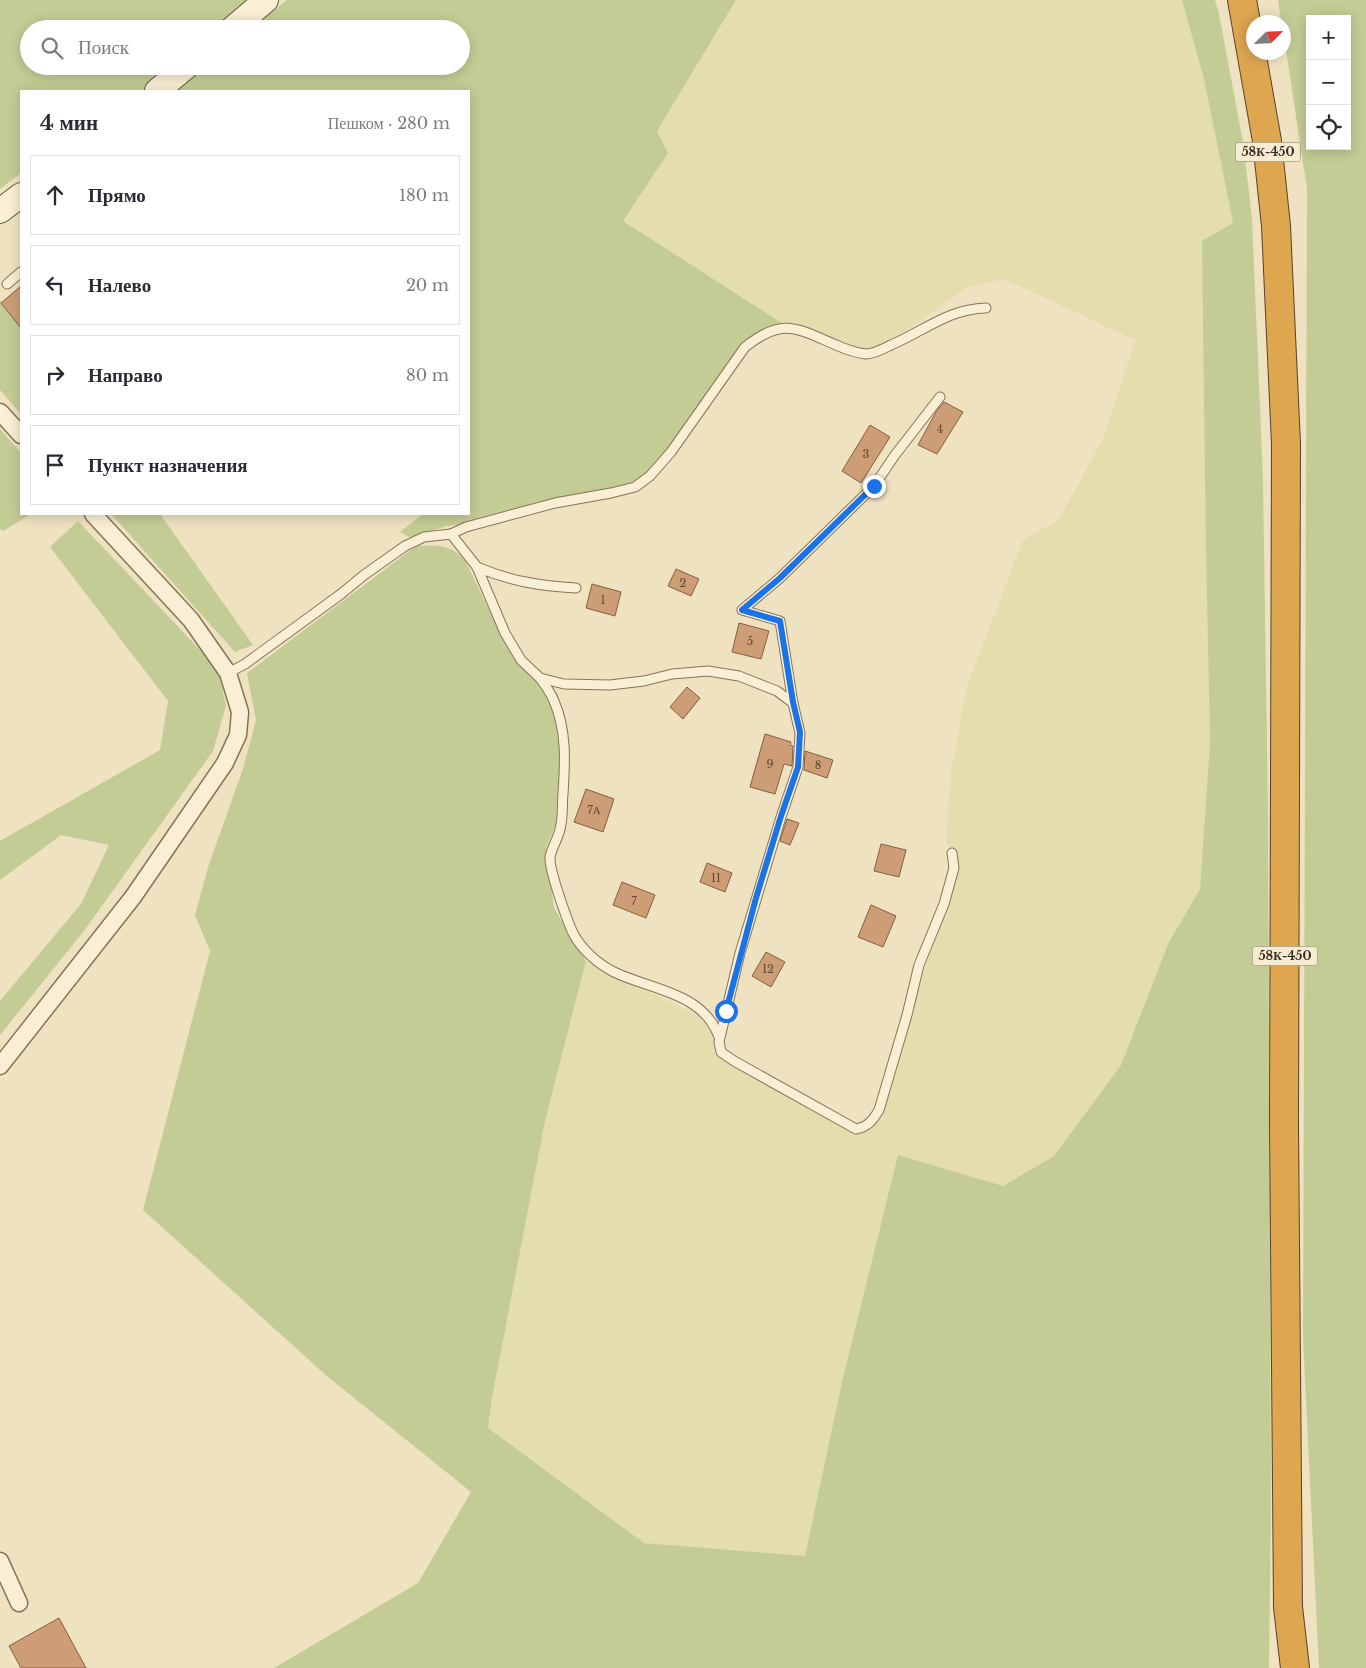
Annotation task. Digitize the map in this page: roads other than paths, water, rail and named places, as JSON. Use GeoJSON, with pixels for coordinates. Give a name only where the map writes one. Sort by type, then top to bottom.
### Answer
{"type":"FeatureCollection","features":[{"type":"Feature","properties":{"kind":"highway","name":"58К-450"},"geometry":{"type":"LineString","coordinates":[[1242,0],[1267,141],[1276,226],[1285,434],[1284,1123],[1288,1607],[1295,1668]]}},
{"type":"Feature","properties":{"kind":"street"},"geometry":{"type":"LineString","coordinates":[[243,20],[266,0]]}},
{"type":"Feature","properties":{"kind":"street"},"geometry":{"type":"LineString","coordinates":[[158,90],[176,75]]}},
{"type":"Feature","properties":{"kind":"street"},"geometry":{"type":"LineString","coordinates":[[0,210],[20,196]]}},
{"type":"Feature","properties":{"kind":"street"},"geometry":{"type":"LineString","coordinates":[[0,412],[20,434]]}},
{"type":"Feature","properties":{"kind":"street"},"geometry":{"type":"LineString","coordinates":[[0,1066],[133,897],[225,763],[238,735],[240,712],[228,673],[191,620],[94,515]]}},
{"type":"Feature","properties":{"kind":"street"},"geometry":{"type":"LineString","coordinates":[[0,1561],[20,1603]]}},
{"type":"Feature","properties":{"kind":"lane"},"geometry":{"type":"LineString","coordinates":[[7,284],[20,273]]}},
{"type":"Feature","properties":{"kind":"lane"},"geometry":{"type":"LineString","coordinates":[[228,673],[245,664],[405,546],[424,537],[451,534],[466,527],[546,505],[635,487],[650,476],[671,452],[745,347],[759,336],[787,327],[806,332],[848,350],[867,354],[877,352],[954,313],[971,308],[986,308]]}},
{"type":"Feature","properties":{"kind":"lane"},"geometry":{"type":"LineString","coordinates":[[940,398],[895,454],[874,486],[780,578],[742,610],[780,621],[793,702],[800,732],[798,767],[745,935],[719,1042],[721,1052],[856,1129],[864,1127],[874,1119],[879,1110],[907,1016],[919,965],[944,904],[954,868],[952,853]]}},
{"type":"Feature","properties":{"kind":"lane"},"geometry":{"type":"LineString","coordinates":[[451,534],[477,567],[504,633],[521,660],[540,678],[554,698],[559,714],[565,745],[561,826],[550,858],[564,910],[574,934],[588,953],[614,972],[661,988],[702,1010],[712,1021],[720,1038]]}},
{"type":"Feature","properties":{"kind":"lane"},"geometry":{"type":"LineString","coordinates":[[477,567],[522,582],[542,586],[576,588]]}},
{"type":"Feature","properties":{"kind":"lane"},"geometry":{"type":"LineString","coordinates":[[540,678],[564,684],[610,685],[644,682],[672,674],[708,671],[739,676],[777,691],[793,702]]}}]}
